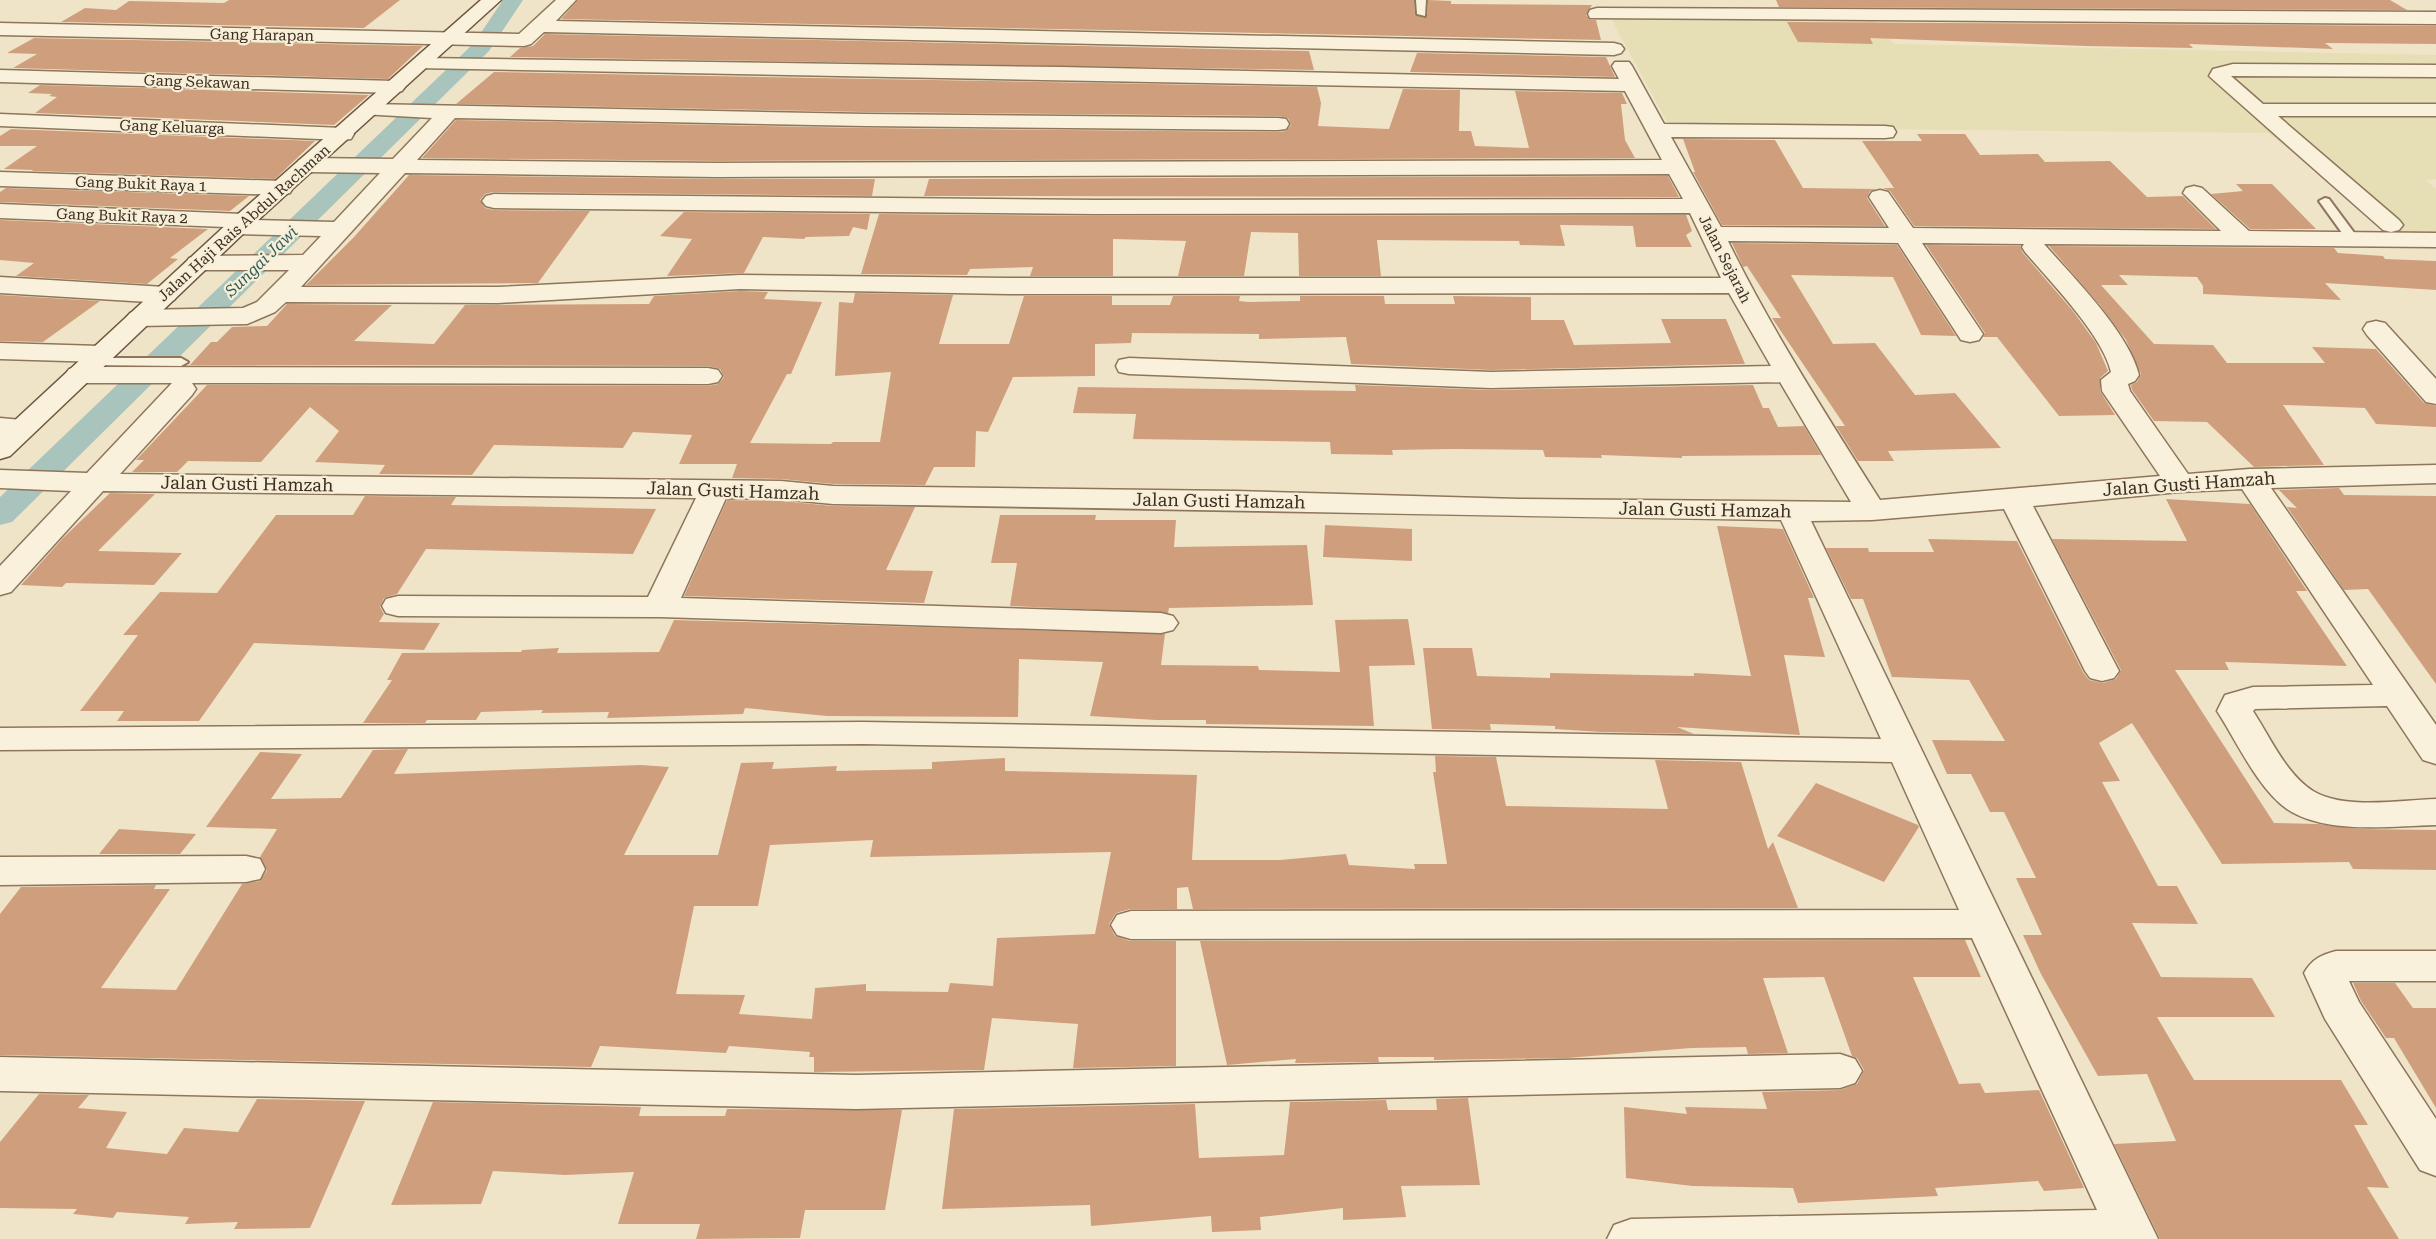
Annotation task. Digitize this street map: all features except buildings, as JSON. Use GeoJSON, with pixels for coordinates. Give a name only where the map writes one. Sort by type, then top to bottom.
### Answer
{"type":"FeatureCollection","features":[{"type":"Feature","properties":{"kind":"street","name":"Jalan Haji Rais Abdul Rachman"},"geometry":{"type":"LineString","coordinates":[[168,306],[198,263],[282,188],[316,165],[343,134],[375,111],[395,87],[431,64],[460,40],[492,0]]}},
{"type":"Feature","properties":{"kind":"street"},"geometry":{"type":"LineString","coordinates":[[539,26],[567,0]]}},
{"type":"Feature","properties":{"kind":"street"},"geometry":{"type":"LineString","coordinates":[[1594,7],[2436,18]]}},
{"type":"Feature","properties":{"kind":"street","name":"Jalan Sejarah"},"geometry":{"type":"LineString","coordinates":[[1594,7],[1632,85],[1713,234],[1737,285],[1872,510]]}},
{"type":"Feature","properties":{"kind":"street","name":"Gang Harapan"},"geometry":{"type":"LineString","coordinates":[[0,29],[519,40],[539,26]]}},
{"type":"Feature","properties":{"kind":"street"},"geometry":{"type":"LineString","coordinates":[[539,26],[1614,49]]}},
{"type":"Feature","properties":{"kind":"street"},"geometry":{"type":"LineString","coordinates":[[431,64],[486,64],[1053,97],[1278,124]]}},
{"type":"Feature","properties":{"kind":"street"},"geometry":{"type":"LineString","coordinates":[[2391,225],[2219,76],[2220,73],[2233,70],[2436,71]]}},
{"type":"Feature","properties":{"kind":"street","name":"Gang Sekawan"},"geometry":{"type":"LineString","coordinates":[[0,76],[395,87]]}},
{"type":"Feature","properties":{"kind":"street"},"geometry":{"type":"LineString","coordinates":[[316,165],[717,170],[982,145],[1053,97],[1632,85]]}},
{"type":"Feature","properties":{"kind":"street"},"geometry":{"type":"LineString","coordinates":[[2259,110],[2436,110]]}},
{"type":"Feature","properties":{"kind":"street"},"geometry":{"type":"LineString","coordinates":[[375,111],[443,113],[982,145],[1676,167]]}},
{"type":"Feature","properties":{"kind":"street"},"geometry":{"type":"LineString","coordinates":[[0,285],[168,306],[232,317],[256,313],[280,294],[389,167],[443,113]]}},
{"type":"Feature","properties":{"kind":"street","name":"Gang Keluarga"},"geometry":{"type":"LineString","coordinates":[[0,120],[343,134]]}},
{"type":"Feature","properties":{"kind":"street"},"geometry":{"type":"LineString","coordinates":[[1656,130],[1886,132]]}},
{"type":"Feature","properties":{"kind":"street"},"geometry":{"type":"LineString","coordinates":[[693,202],[717,170]]}},
{"type":"Feature","properties":{"kind":"street","name":"Gang Bukit Raya 1"},"geometry":{"type":"LineString","coordinates":[[0,179],[282,188]]}},
{"type":"Feature","properties":{"kind":"street"},"geometry":{"type":"LineString","coordinates":[[2194,193],[2245,240]]}},
{"type":"Feature","properties":{"kind":"street"},"geometry":{"type":"LineString","coordinates":[[1880,196],[1970,334]]}},
{"type":"Feature","properties":{"kind":"street"},"geometry":{"type":"LineString","coordinates":[[494,201],[1095,207],[1698,206]]}},
{"type":"Feature","properties":{"kind":"street","name":"Gang Bukit Raya 2"},"geometry":{"type":"LineString","coordinates":[[0,211],[334,229]]}},
{"type":"Feature","properties":{"kind":"street"},"geometry":{"type":"LineString","coordinates":[[1713,234],[2436,240]]}},
{"type":"Feature","properties":{"kind":"street"},"geometry":{"type":"LineString","coordinates":[[2034,247],[2077,298],[2122,362],[2125,375],[2115,380],[2116,391],[2180,483]]}},
{"type":"Feature","properties":{"kind":"street"},"geometry":{"type":"LineString","coordinates":[[198,263],[309,262]]}},
{"type":"Feature","properties":{"kind":"street"},"geometry":{"type":"LineString","coordinates":[[280,294],[498,295],[740,282],[1008,286],[1737,285]]}},
{"type":"Feature","properties":{"kind":"street"},"geometry":{"type":"LineString","coordinates":[[0,450],[12,427],[100,366],[139,318],[168,306]]}},
{"type":"Feature","properties":{"kind":"street"},"geometry":{"type":"LineString","coordinates":[[2376,329],[2436,396]]}},
{"type":"Feature","properties":{"kind":"street"},"geometry":{"type":"LineString","coordinates":[[0,351],[100,366],[174,372],[708,376]]}},
{"type":"Feature","properties":{"kind":"street"},"geometry":{"type":"LineString","coordinates":[[1129,366],[1491,380],[1789,374]]}},
{"type":"Feature","properties":{"kind":"street"},"geometry":{"type":"LineString","coordinates":[[0,585],[174,372]]}},
{"type":"Feature","properties":{"kind":"street","name":"Jalan Gusti Hamzah"},"geometry":{"type":"LineString","coordinates":[[0,479],[85,482],[781,490],[833,495],[1235,500],[1519,508],[1792,512],[1872,510],[2249,478],[2436,474]]}},
{"type":"Feature","properties":{"kind":"street"},"geometry":{"type":"LineString","coordinates":[[2249,478],[2436,752]]}},
{"type":"Feature","properties":{"kind":"street"},"geometry":{"type":"LineString","coordinates":[[660,607],[715,489]]}},
{"type":"Feature","properties":{"kind":"street"},"geometry":{"type":"LineString","coordinates":[[2014,499],[2102,671]]}},
{"type":"Feature","properties":{"kind":"street"},"geometry":{"type":"LineString","coordinates":[[1631,1239],[2132,1234],[1792,512]]}},
{"type":"Feature","properties":{"kind":"street"},"geometry":{"type":"LineString","coordinates":[[399,606],[660,607],[1161,623]]}},
{"type":"Feature","properties":{"kind":"street"},"geometry":{"type":"LineString","coordinates":[[2396,695],[2253,698],[2237,703],[2235,711],[2288,789],[2301,801],[2316,808],[2343,813],[2436,812]]}},
{"type":"Feature","properties":{"kind":"street"},"geometry":{"type":"LineString","coordinates":[[0,740],[864,732],[1905,751]]}},
{"type":"Feature","properties":{"kind":"street"},"geometry":{"type":"LineString","coordinates":[[0,872],[246,869]]}},
{"type":"Feature","properties":{"kind":"street"},"geometry":{"type":"LineString","coordinates":[[1131,925],[1987,924]]}},
{"type":"Feature","properties":{"kind":"street"},"geometry":{"type":"LineString","coordinates":[[2436,966],[2336,966],[2325,973],[2340,1008],[2436,1157]]}},
{"type":"Feature","properties":{"kind":"street"},"geometry":{"type":"LineString","coordinates":[[0,1074],[856,1092],[1840,1071]]}},
{"type":"Feature","properties":{"kind":"lane"},"geometry":{"type":"LineString","coordinates":[[1421,0],[1422,14]]}},
{"type":"Feature","properties":{"kind":"lane"},"geometry":{"type":"LineString","coordinates":[[2325,201],[2354,241]]}},
{"type":"Feature","properties":{"kind":"shaded area"},"geometry":{"type":"Polygon","coordinates":[[[1610,17],[1874,20],[1894,44],[2436,55],[2436,179],[2426,180],[2436,189],[2436,233],[2396,232],[2268,133],[1670,127],[1610,17]]]}},
{"type":"Feature","properties":{"kind":"waterway","name":"Sungai Jawi"},"geometry":{"type":"LineString","coordinates":[[0,515],[482,47],[513,0]]}}]}
